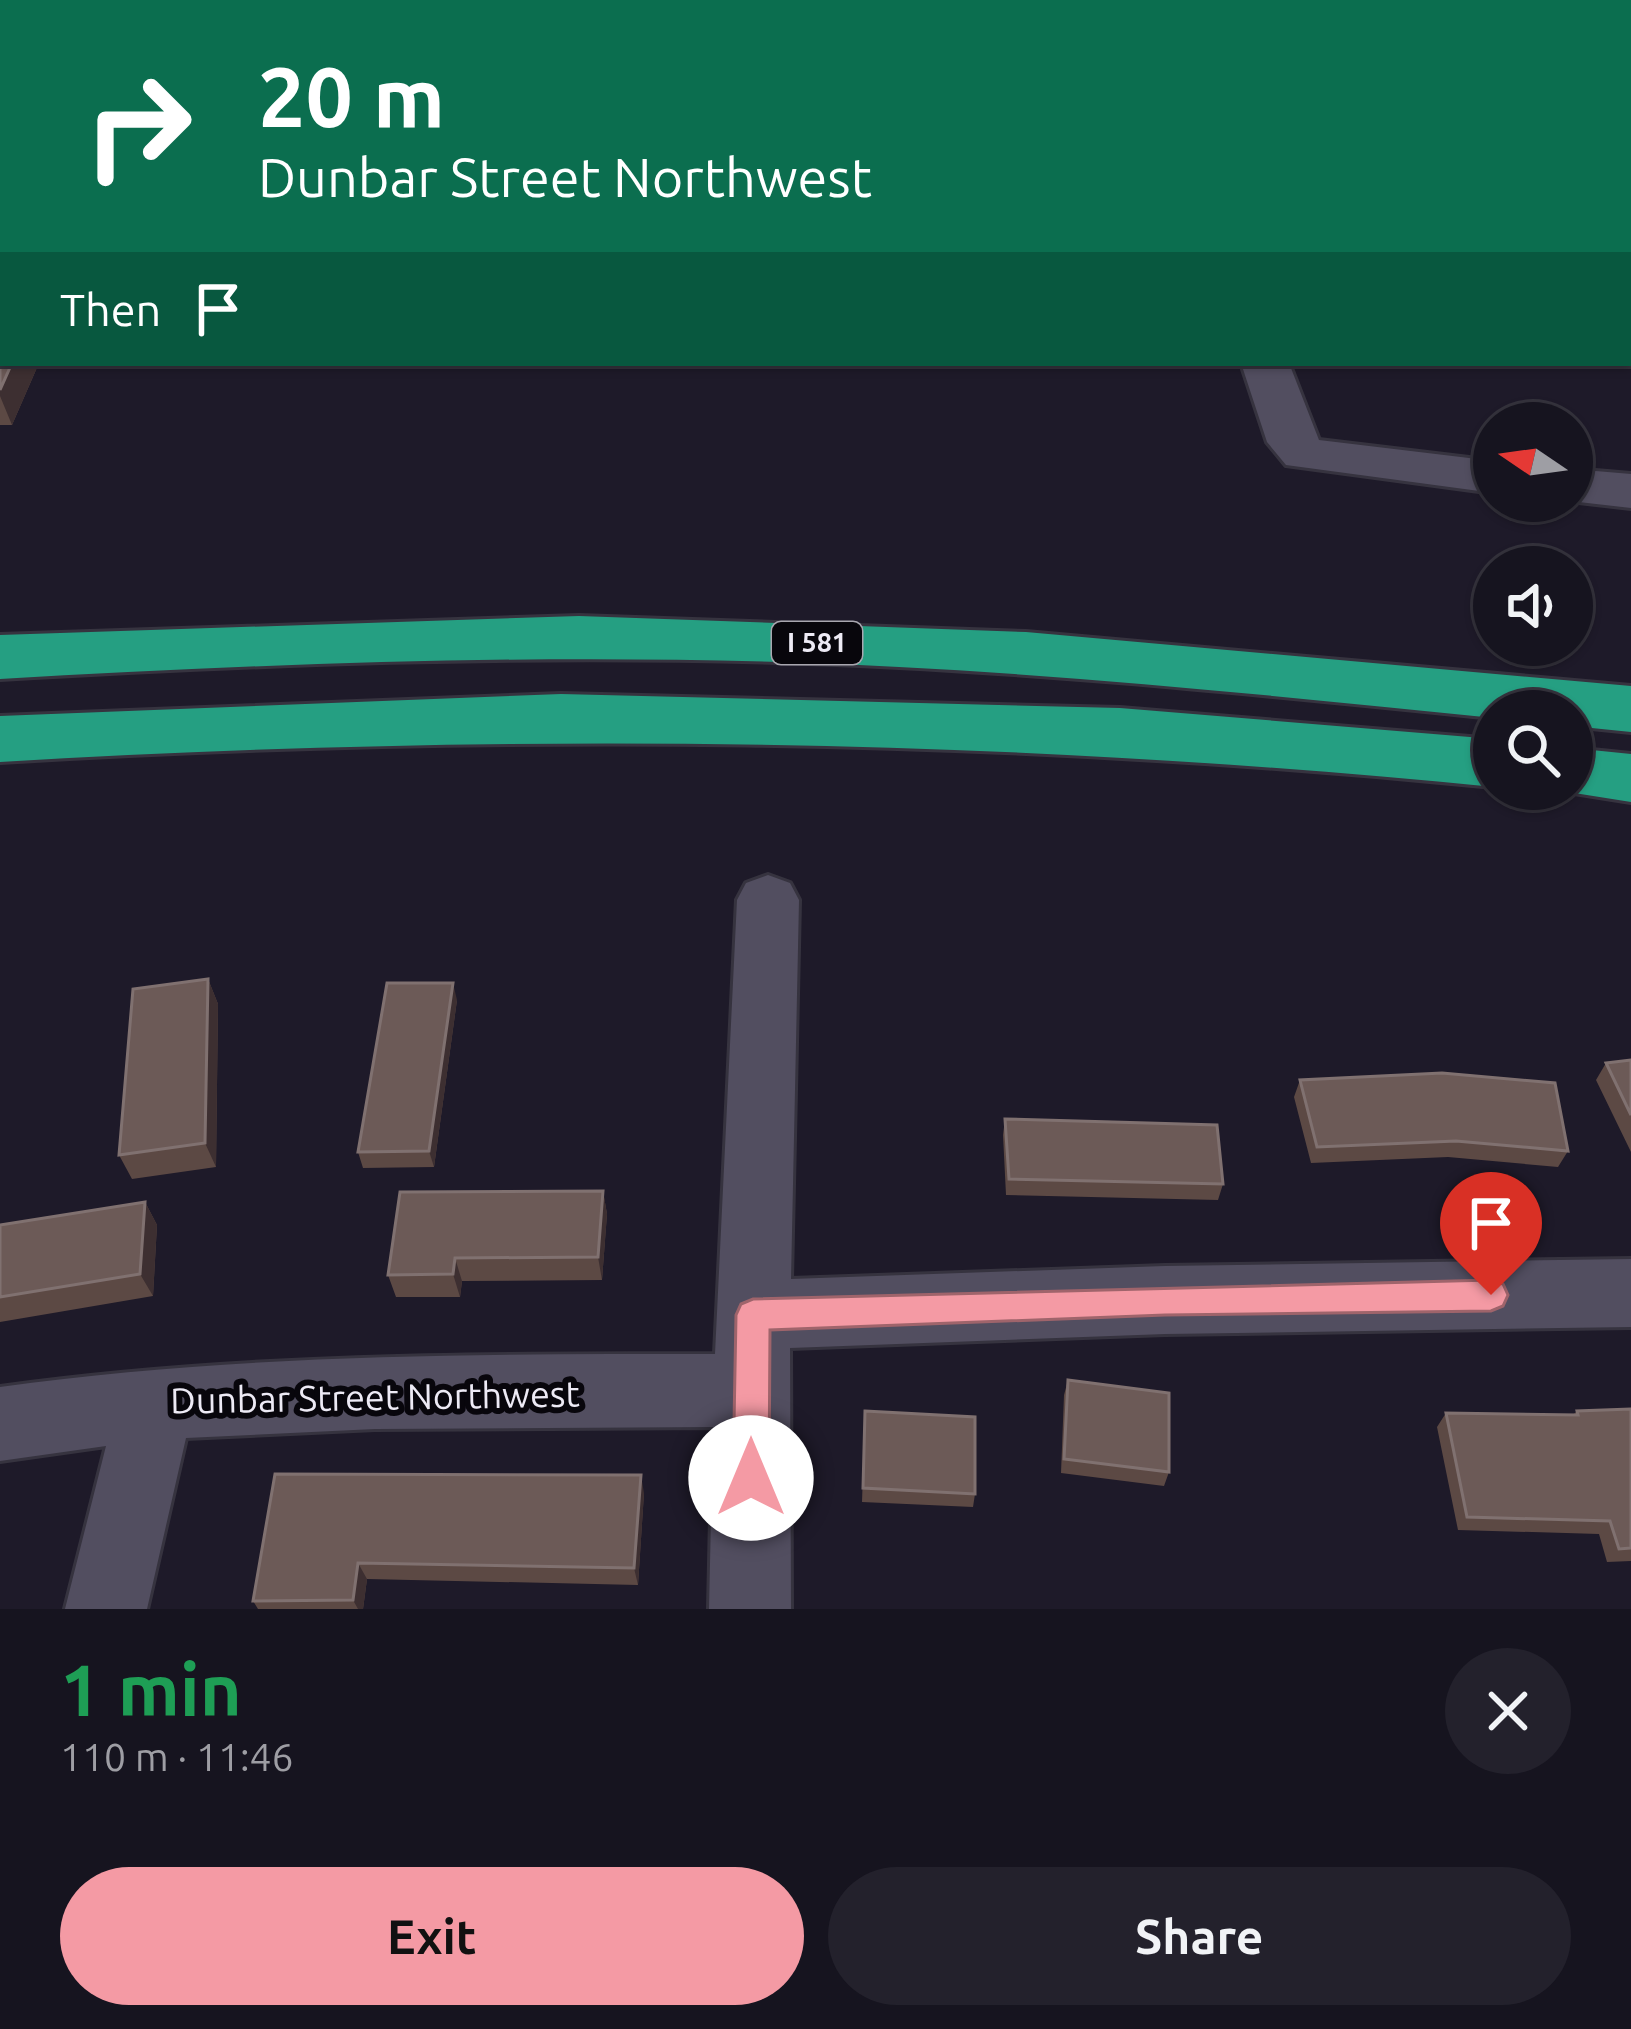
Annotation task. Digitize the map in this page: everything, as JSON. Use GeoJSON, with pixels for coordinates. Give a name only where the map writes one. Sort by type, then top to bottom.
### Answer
{"type":"FeatureCollection","features":[{"type":"Feature","properties":{"kind":"highway","name":"I 581"},"geometry":{"type":"LineString","coordinates":[[0,657],[309,641],[665,638],[1094,658],[1631,709]]}},
{"type":"Feature","properties":{"kind":"highway"},"geometry":{"type":"LineString","coordinates":[[0,739],[249,722],[719,714],[1093,727],[1473,761]]}},
{"type":"Feature","properties":{"kind":"highway"},"geometry":{"type":"LineString","coordinates":[[1593,774],[1631,778]]}},
{"type":"Feature","properties":{"kind":"street"},"geometry":{"type":"LineString","coordinates":[[1266,366],[1292,442],[1304,454],[1473,474]]}},
{"type":"Feature","properties":{"kind":"street"},"geometry":{"type":"LineString","coordinates":[[1593,487],[1631,491]]}},
{"type":"Feature","properties":{"kind":"street"},"geometry":{"type":"LineString","coordinates":[[751,1609],[753,1315],[768,900]]}},
{"type":"Feature","properties":{"kind":"street"},"geometry":{"type":"LineString","coordinates":[[753,1315],[1165,1300],[1631,1293]]}},
{"type":"Feature","properties":{"kind":"street","name":"Dunbar Street Northwest"},"geometry":{"type":"LineString","coordinates":[[0,1424],[156,1402],[467,1391],[752,1391]]}},
{"type":"Feature","properties":{"kind":"street"},"geometry":{"type":"LineString","coordinates":[[106,1609],[156,1402]]}},
{"type":"Feature","properties":{"kind":"building"},"geometry":{"type":"Polygon","coordinates":[[[0,366],[11,366],[0,390],[0,366]]]}},
{"type":"Feature","properties":{"kind":"building"},"geometry":{"type":"Polygon","coordinates":[[[208,979],[205,1143],[119,1155],[133,989],[208,979]]]}},
{"type":"Feature","properties":{"kind":"building"},"geometry":{"type":"Polygon","coordinates":[[[387,983],[453,983],[429,1151],[358,1152],[387,983]]]}},
{"type":"Feature","properties":{"kind":"building"},"geometry":{"type":"Polygon","coordinates":[[[1631,1060],[1631,1115],[1606,1063],[1631,1060]]]}},
{"type":"Feature","properties":{"kind":"building"},"geometry":{"type":"Polygon","coordinates":[[[1442,1073],[1555,1083],[1568,1151],[1456,1141],[1317,1147],[1300,1080],[1442,1073]]]}},
{"type":"Feature","properties":{"kind":"building"},"geometry":{"type":"Polygon","coordinates":[[[1005,1119],[1217,1125],[1223,1184],[1009,1179],[1005,1119]]]}},
{"type":"Feature","properties":{"kind":"building"},"geometry":{"type":"Polygon","coordinates":[[[603,1191],[598,1257],[455,1258],[453,1274],[388,1275],[400,1192],[603,1191]]]}},
{"type":"Feature","properties":{"kind":"building"},"geometry":{"type":"Polygon","coordinates":[[[145,1202],[140,1274],[0,1297],[0,1225],[145,1202]]]}},
{"type":"Feature","properties":{"kind":"building"},"geometry":{"type":"Polygon","coordinates":[[[1068,1380],[1169,1393],[1169,1472],[1064,1459],[1068,1380]]]}},
{"type":"Feature","properties":{"kind":"building"},"geometry":{"type":"Polygon","coordinates":[[[1631,1409],[1631,1548],[1619,1549],[1610,1521],[1467,1517],[1446,1413],[1578,1415],[1577,1411],[1631,1409]]]}},
{"type":"Feature","properties":{"kind":"building"},"geometry":{"type":"Polygon","coordinates":[[[865,1411],[975,1417],[975,1494],[863,1488],[865,1411]]]}},
{"type":"Feature","properties":{"kind":"building"},"geometry":{"type":"Polygon","coordinates":[[[275,1474],[641,1475],[634,1568],[358,1563],[353,1600],[253,1601],[275,1474]]]}},
{"type":"Feature","properties":{"kind":"route"},"geometry":{"type":"LineString","coordinates":[[751,1478],[753,1315],[1165,1300],[1491,1295]]}}]}
